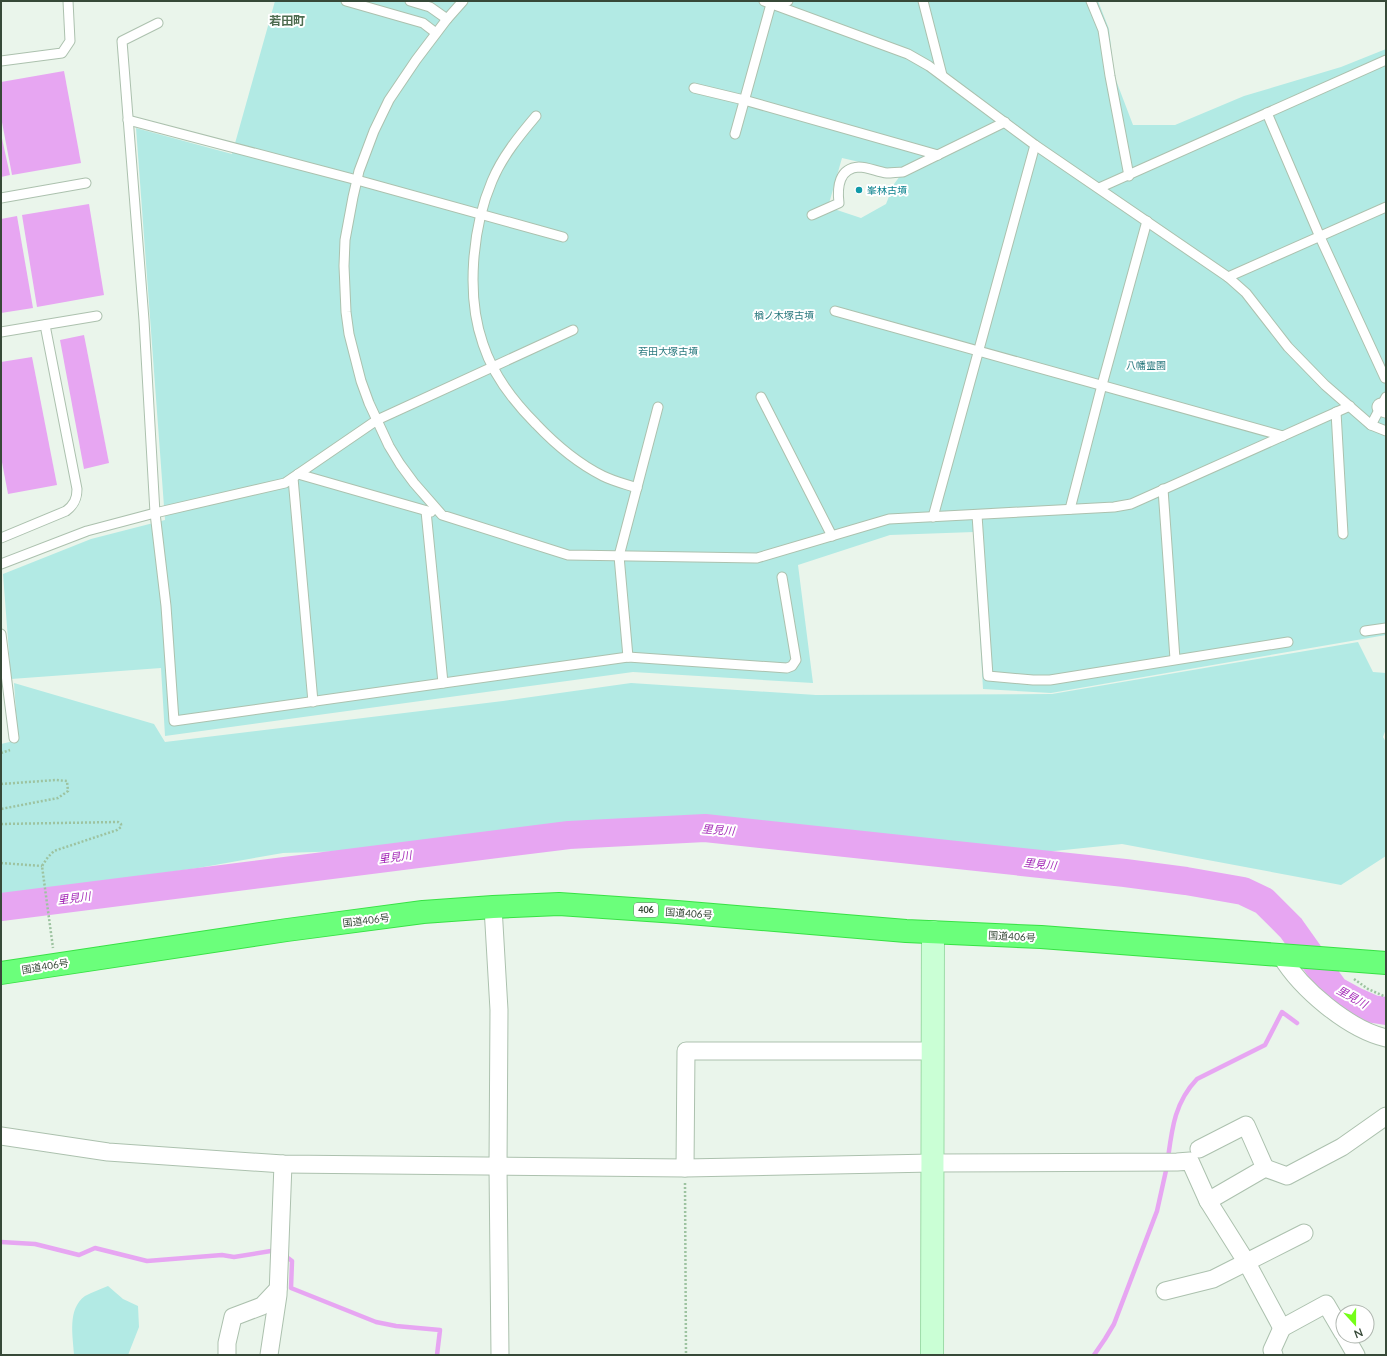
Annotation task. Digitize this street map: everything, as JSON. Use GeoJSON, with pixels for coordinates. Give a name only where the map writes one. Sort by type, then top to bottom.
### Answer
{"type":"FeatureCollection","features":[{"type":"Feature","properties":{"kind":"highway","name":"国道406号"},"geometry":{"type":"LineString","coordinates":[[1,973],[287,930],[423,912],[559,904],[933,932],[1041,937],[1338,960]]}},
{"type":"Feature","properties":{"kind":"highway","name":"406"},"geometry":{"type":"LineString","coordinates":[[1338,960],[1386,963]]}},
{"type":"Feature","properties":{"kind":"street"},"geometry":{"type":"LineString","coordinates":[[493,907],[499,1010],[498,1167],[500,1355]]}},
{"type":"Feature","properties":{"kind":"street"},"geometry":{"type":"LineString","coordinates":[[932,1355],[933,932]]}},
{"type":"Feature","properties":{"kind":"street"},"geometry":{"type":"LineString","coordinates":[[1287,957],[1287,966],[1337,1014],[1354,1024],[1386,1038]]}},
{"type":"Feature","properties":{"kind":"street"},"geometry":{"type":"LineString","coordinates":[[684,1168],[686,1051],[932,1051]]}},
{"type":"Feature","properties":{"kind":"street"},"geometry":{"type":"LineString","coordinates":[[1199,1149],[1246,1125],[1265,1168],[1287,1176],[1342,1147],[1386,1116]]}},
{"type":"Feature","properties":{"kind":"street"},"geometry":{"type":"LineString","coordinates":[[1,1136],[108,1152],[282,1164],[684,1168],[932,1163],[1190,1161],[1208,1201],[1247,1263],[1282,1328]]}},
{"type":"Feature","properties":{"kind":"street"},"geometry":{"type":"LineString","coordinates":[[269,1355],[278,1289],[282,1164]]}},
{"type":"Feature","properties":{"kind":"street"},"geometry":{"type":"LineString","coordinates":[[1208,1201],[1265,1168]]}},
{"type":"Feature","properties":{"kind":"street"},"geometry":{"type":"LineString","coordinates":[[1165,1291],[1212,1279],[1247,1263],[1304,1233]]}},
{"type":"Feature","properties":{"kind":"street"},"geometry":{"type":"LineString","coordinates":[[227,1355],[227,1343],[234,1317],[262,1306],[278,1289]]}},
{"type":"Feature","properties":{"kind":"street"},"geometry":{"type":"LineString","coordinates":[[1274,1355],[1272,1350],[1282,1328],[1326,1304],[1335,1319]]}},
{"type":"Feature","properties":{"kind":"street"},"geometry":{"type":"LineString","coordinates":[[1350,1344],[1356,1355]]}},
{"type":"Feature","properties":{"kind":"lane"},"geometry":{"type":"LineString","coordinates":[[1,61],[62,53],[70,40],[68,1]]}},
{"type":"Feature","properties":{"kind":"lane"},"geometry":{"type":"LineString","coordinates":[[346,1],[372,5],[423,23],[436,33]]}},
{"type":"Feature","properties":{"kind":"lane"},"geometry":{"type":"LineString","coordinates":[[410,1],[430,7],[447,19]]}},
{"type":"Feature","properties":{"kind":"lane"},"geometry":{"type":"LineString","coordinates":[[442,515],[414,484],[389,446],[369,403],[361,381],[349,334],[346,312],[344,266],[345,240],[357,180],[374,131],[389,100],[436,33],[463,1]]}},
{"type":"Feature","properties":{"kind":"lane"},"geometry":{"type":"LineString","coordinates":[[768,2],[788,1]]}},
{"type":"Feature","properties":{"kind":"lane"},"geometry":{"type":"LineString","coordinates":[[923,1],[942,75]]}},
{"type":"Feature","properties":{"kind":"lane"},"geometry":{"type":"LineString","coordinates":[[1091,1],[1103,30],[1129,176]]}},
{"type":"Feature","properties":{"kind":"lane"},"geometry":{"type":"LineString","coordinates":[[768,2],[908,54],[942,75],[1035,145],[1228,277],[1246,293],[1288,347],[1325,385],[1371,425],[1386,431]]}},
{"type":"Feature","properties":{"kind":"lane"},"geometry":{"type":"LineString","coordinates":[[735,134],[768,2]]}},
{"type":"Feature","properties":{"kind":"lane"},"geometry":{"type":"LineString","coordinates":[[158,23],[122,41],[144,320],[155,513],[166,606],[174,721],[628,657],[787,668],[792,666],[796,660],[782,577]]}},
{"type":"Feature","properties":{"kind":"lane"},"geometry":{"type":"LineString","coordinates":[[1099,188],[1129,176],[1386,60]]}},
{"type":"Feature","properties":{"kind":"lane"},"geometry":{"type":"LineString","coordinates":[[694,88],[744,100],[938,155]]}},
{"type":"Feature","properties":{"kind":"lane"},"geometry":{"type":"LineString","coordinates":[[1267,113],[1320,237],[1386,378]]}},
{"type":"Feature","properties":{"kind":"lane"},"geometry":{"type":"LineString","coordinates":[[536,116],[504,158],[492,181],[482,214],[475,248],[473,278],[477,323],[492,367],[523,412],[559,446],[588,468],[603,476],[637,488]]}},
{"type":"Feature","properties":{"kind":"lane"},"geometry":{"type":"LineString","coordinates":[[128,120],[357,180],[563,237]]}},
{"type":"Feature","properties":{"kind":"lane"},"geometry":{"type":"LineString","coordinates":[[812,215],[839,203],[837,190],[840,180],[846,171],[858,167],[886,173],[903,172],[1004,122]]}},
{"type":"Feature","properties":{"kind":"lane"},"geometry":{"type":"LineString","coordinates":[[933,517],[1035,145]]}},
{"type":"Feature","properties":{"kind":"lane"},"geometry":{"type":"LineString","coordinates":[[1,198],[86,183]]}},
{"type":"Feature","properties":{"kind":"lane"},"geometry":{"type":"LineString","coordinates":[[1228,277],[1386,208]]}},
{"type":"Feature","properties":{"kind":"lane"},"geometry":{"type":"LineString","coordinates":[[1070,509],[1147,221]]}},
{"type":"Feature","properties":{"kind":"lane"},"geometry":{"type":"LineString","coordinates":[[835,311],[1283,436]]}},
{"type":"Feature","properties":{"kind":"lane"},"geometry":{"type":"LineString","coordinates":[[1,332],[97,316]]}},
{"type":"Feature","properties":{"kind":"lane"},"geometry":{"type":"LineString","coordinates":[[1,538],[66,511],[73,505],[77,496],[77,489],[45,325]]}},
{"type":"Feature","properties":{"kind":"lane"},"geometry":{"type":"LineString","coordinates":[[1,564],[87,531],[155,513],[285,483],[377,420],[573,330]]}},
{"type":"Feature","properties":{"kind":"lane"},"geometry":{"type":"LineString","coordinates":[[761,398],[832,536]]}},
{"type":"Feature","properties":{"kind":"lane"},"geometry":{"type":"LineString","coordinates":[[1371,425],[1384,404]]}},
{"type":"Feature","properties":{"kind":"lane"},"geometry":{"type":"LineString","coordinates":[[296,476],[442,515],[568,555],[757,558],[889,520],[1114,507],[1131,504],[1350,406]]}},
{"type":"Feature","properties":{"kind":"lane"},"geometry":{"type":"LineString","coordinates":[[628,657],[618,556],[658,407]]}},
{"type":"Feature","properties":{"kind":"lane"},"geometry":{"type":"LineString","coordinates":[[1336,412],[1343,534]]}},
{"type":"Feature","properties":{"kind":"lane"},"geometry":{"type":"LineString","coordinates":[[296,476],[313,702]]}},
{"type":"Feature","properties":{"kind":"lane"},"geometry":{"type":"LineString","coordinates":[[1164,489],[1175,659]]}},
{"type":"Feature","properties":{"kind":"lane"},"geometry":{"type":"LineString","coordinates":[[426,511],[443,683]]}},
{"type":"Feature","properties":{"kind":"lane"},"geometry":{"type":"LineString","coordinates":[[977,514],[988,676],[1050,680],[1288,642]]}},
{"type":"Feature","properties":{"kind":"lane"},"geometry":{"type":"LineString","coordinates":[[1365,631],[1386,628]]}},
{"type":"Feature","properties":{"kind":"lane"},"geometry":{"type":"LineString","coordinates":[[1,634],[14,738]]}},
{"type":"Feature","properties":{"kind":"path"},"geometry":{"type":"LineString","coordinates":[[1,784],[56,780],[67,781],[68,791],[58,798],[1,809]]}},
{"type":"Feature","properties":{"kind":"path"},"geometry":{"type":"LineString","coordinates":[[1,824],[118,822],[121,824],[121,827],[117,830],[54,851],[42,866],[54,965]]}},
{"type":"Feature","properties":{"kind":"path"},"geometry":{"type":"LineString","coordinates":[[1,863],[42,866]]}},
{"type":"Feature","properties":{"kind":"path"},"geometry":{"type":"LineString","coordinates":[[1338,960],[1354,980],[1368,989],[1386,997]]}},
{"type":"Feature","properties":{"kind":"path"},"geometry":{"type":"LineString","coordinates":[[684,1168],[686,1355]]}},
{"type":"Feature","properties":{"kind":"green space","name":"八幡霊園"},"geometry":{"type":"Polygon","coordinates":[[[275,1],[1098,1],[1109,29],[1114,75],[1133,125],[1175,125],[1244,96],[1341,67],[1386,49],[1386,635],[1051,693],[983,689],[974,532],[890,535],[798,565],[813,683],[633,672],[165,736],[161,668],[11,679],[3,574],[91,539],[165,520],[136,128],[232,154],[275,1]],[[842,158],[828,207],[861,218],[886,204],[894,184],[903,172],[842,158]]]}},
{"type":"Feature","properties":{"kind":"green space"},"geometry":{"type":"Polygon","coordinates":[[[1358,642],[1373,672],[1386,673],[1386,729],[1383,737],[1386,742],[1386,856],[1341,885],[1122,844],[1015,855],[958,844],[886,835],[714,824],[633,830],[548,832],[474,847],[283,853],[198,868],[128,878],[1,903],[1,744],[18,740],[14,683],[154,724],[165,742],[503,701],[631,683],[816,695],[1052,694],[1358,642]]]}},
{"type":"Feature","properties":{"kind":"green space"},"geometry":{"type":"Polygon","coordinates":[[[108,1286],[123,1299],[138,1306],[139,1327],[128,1355],[74,1355],[72,1323],[73,1315],[79,1301],[85,1296],[108,1286]]]}},
{"type":"Feature","properties":{"kind":"shaded area"},"geometry":{"type":"Polygon","coordinates":[[[64,71],[81,163],[12,175],[1,117],[1,82],[64,71]]]}},
{"type":"Feature","properties":{"kind":"shaded area"},"geometry":{"type":"Polygon","coordinates":[[[1,134],[10,175],[1,177],[1,134]]]}},
{"type":"Feature","properties":{"kind":"shaded area"},"geometry":{"type":"Polygon","coordinates":[[[89,204],[104,295],[37,307],[22,215],[89,204]]]}},
{"type":"Feature","properties":{"kind":"shaded area"},"geometry":{"type":"Polygon","coordinates":[[[17,216],[33,308],[1,313],[1,219],[17,216]]]}},
{"type":"Feature","properties":{"kind":"shaded area"},"geometry":{"type":"Polygon","coordinates":[[[84,335],[109,463],[84,469],[60,340],[84,335]]]}},
{"type":"Feature","properties":{"kind":"shaded area"},"geometry":{"type":"Polygon","coordinates":[[[32,357],[57,485],[8,494],[1,457],[1,362],[32,357]]]}},
{"type":"Feature","properties":{"kind":"waterway","name":"里見川"},"geometry":{"type":"LineString","coordinates":[[1,907],[569,835],[705,828],[1125,873],[1186,881],[1243,891],[1264,901],[1291,928],[1335,990],[1373,1009],[1386,1011]]}},
{"type":"Feature","properties":{"kind":"waterway"},"geometry":{"type":"LineString","coordinates":[[1168,1158],[1173,1126],[1179,1106],[1197,1079],[1265,1045],[1282,1012],[1297,1023]]}},
{"type":"Feature","properties":{"kind":"waterway"},"geometry":{"type":"LineString","coordinates":[[1094,1355],[1114,1324],[1157,1211],[1167,1166]]}},
{"type":"Feature","properties":{"kind":"waterway"},"geometry":{"type":"LineString","coordinates":[[1,1242],[35,1244],[79,1255],[95,1248],[147,1261],[222,1255],[234,1257],[277,1250]]}},
{"type":"Feature","properties":{"kind":"waterway"},"geometry":{"type":"LineString","coordinates":[[284,1255],[292,1261],[291,1288],[376,1322],[396,1326],[440,1330],[437,1355]]}},
{"type":"Feature","properties":{"kind":"place","name":"峯林古墳"},"geometry":{"type":"Point","coordinates":[859,190]}},
{"type":"Feature","properties":{"kind":"district","name":"若田町"},"geometry":{"type":"Point","coordinates":[287,21]}},
{"type":"Feature","properties":{"kind":"park label","name":"楢ノ木塚古墳"},"geometry":{"type":"Point","coordinates":[784,315]}},
{"type":"Feature","properties":{"kind":"park label","name":"若田大塚古墳"},"geometry":{"type":"Point","coordinates":[668,351]}}]}
